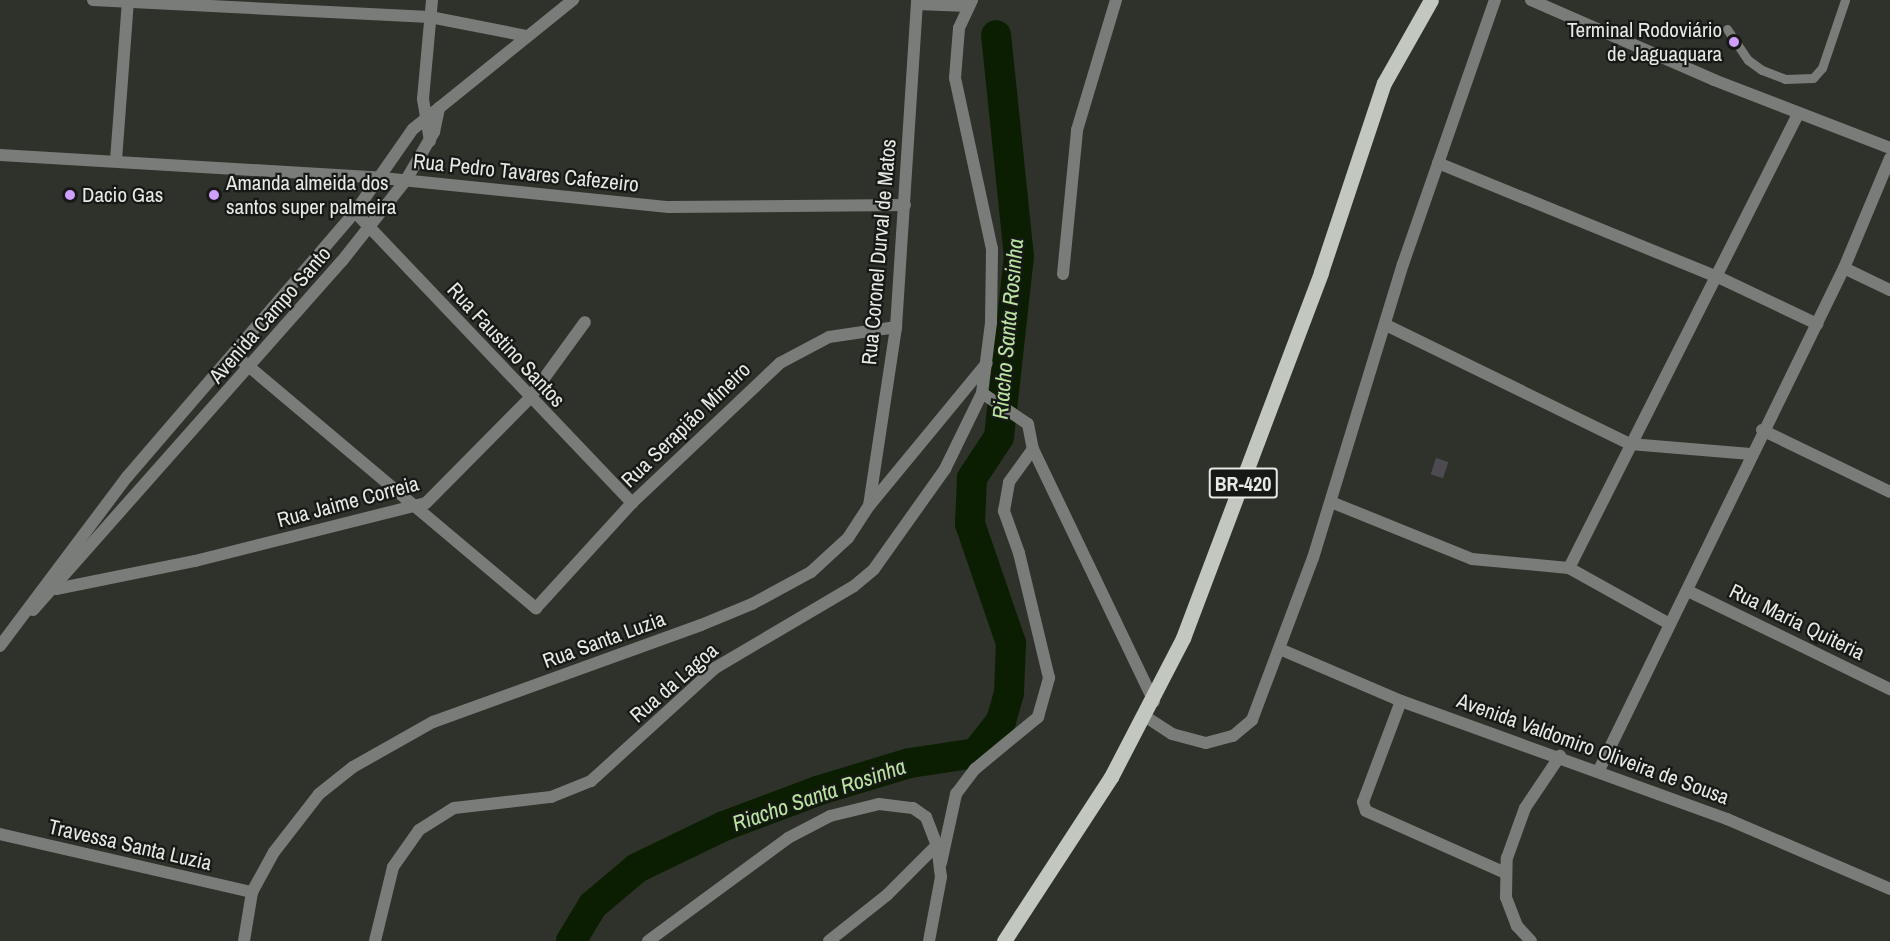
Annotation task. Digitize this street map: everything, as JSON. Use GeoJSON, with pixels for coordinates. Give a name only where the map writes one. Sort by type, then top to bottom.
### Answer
{"type":"FeatureCollection","features":[{"type":"Feature","properties":{"kind":"main road","name":"BR-420"},"geometry":{"type":"LineString","coordinates":[[1004,941],[1146,717],[1183,638],[1321,272],[1384,82],[1431,0]]}},
{"type":"Feature","properties":{"kind":"street"},"geometry":{"type":"LineString","coordinates":[[93,0],[430,17],[527,36]]}},
{"type":"Feature","properties":{"kind":"street"},"geometry":{"type":"LineString","coordinates":[[430,141],[423,120],[432,0]]}},
{"type":"Feature","properties":{"kind":"street"},"geometry":{"type":"LineString","coordinates":[[439,108],[573,0]]}},
{"type":"Feature","properties":{"kind":"street"},"geometry":{"type":"LineString","coordinates":[[1063,274],[1077,130],[1116,0]]}},
{"type":"Feature","properties":{"kind":"street"},"geometry":{"type":"LineString","coordinates":[[1146,717],[1190,742],[1206,743],[1233,736],[1252,720],[1282,650],[1438,163],[1495,0]]}},
{"type":"Feature","properties":{"kind":"street"},"geometry":{"type":"LineString","coordinates":[[1531,0],[1798,114],[1890,148]]}},
{"type":"Feature","properties":{"kind":"street"},"geometry":{"type":"LineString","coordinates":[[116,160],[128,1]]}},
{"type":"Feature","properties":{"kind":"street"},"geometry":{"type":"LineString","coordinates":[[917,2],[970,3]]}},
{"type":"Feature","properties":{"kind":"street","name":"Rua Coronel Durval de Matos"},"geometry":{"type":"LineString","coordinates":[[869,506],[896,327],[917,2]]}},
{"type":"Feature","properties":{"kind":"street","name":"Rua da Lagoa"},"geometry":{"type":"LineString","coordinates":[[375,941],[393,867],[419,830],[454,808],[472,803],[573,791],[606,770],[715,668],[854,586],[874,569],[945,469],[982,393],[988,362],[992,249],[954,68],[959,28],[970,3]]}},
{"type":"Feature","properties":{"kind":"street","name":"Avenida Campo Santo"},"geometry":{"type":"LineString","coordinates":[[51,586],[128,477],[355,212],[423,120],[439,108]]}},
{"type":"Feature","properties":{"kind":"street","name":"Avenida Campo Santo"},"geometry":{"type":"LineString","coordinates":[[0,646],[51,586],[251,368],[368,227],[406,180],[430,141],[439,108]]}},
{"type":"Feature","properties":{"kind":"street"},"geometry":{"type":"LineString","coordinates":[[1569,568],[1630,444],[1718,277],[1798,114]]}},
{"type":"Feature","properties":{"kind":"street","name":"Rua Pedro Tavares Cafezeiro"},"geometry":{"type":"LineString","coordinates":[[0,155],[116,160],[382,178],[715,210],[905,205]]}},
{"type":"Feature","properties":{"kind":"street"},"geometry":{"type":"LineString","coordinates":[[1599,770],[1668,623],[1688,591],[1762,430],[1844,268],[1890,158]]}},
{"type":"Feature","properties":{"kind":"street"},"geometry":{"type":"LineString","coordinates":[[1438,163],[1718,277],[1816,324]]}},
{"type":"Feature","properties":{"kind":"street","name":"Rua Faustino Santos"},"geometry":{"type":"LineString","coordinates":[[355,212],[529,399],[632,503]]}},
{"type":"Feature","properties":{"kind":"street"},"geometry":{"type":"LineString","coordinates":[[1844,268],[1890,290]]}},
{"type":"Feature","properties":{"kind":"street","name":"Rua Jaime Correia"},"geometry":{"type":"LineString","coordinates":[[51,586],[195,561],[417,507],[454,479],[529,399],[585,322]]}},
{"type":"Feature","properties":{"kind":"street"},"geometry":{"type":"LineString","coordinates":[[1386,325],[1630,444],[1751,454]]}},
{"type":"Feature","properties":{"kind":"street","name":"Rua Serapião Mineiro"},"geometry":{"type":"LineString","coordinates":[[417,507],[536,608],[632,503],[780,363],[829,337],[896,327]]}},
{"type":"Feature","properties":{"kind":"street"},"geometry":{"type":"LineString","coordinates":[[234,354],[417,507]]}},
{"type":"Feature","properties":{"kind":"street","name":"Rua Santa Luzia"},"geometry":{"type":"LineString","coordinates":[[244,941],[252,892],[292,825],[320,794],[353,767],[433,722],[752,604],[811,572],[848,538],[869,506],[988,362]]}},
{"type":"Feature","properties":{"kind":"street"},"geometry":{"type":"LineString","coordinates":[[982,393],[1028,424],[1033,449],[1154,701]]}},
{"type":"Feature","properties":{"kind":"street"},"geometry":{"type":"LineString","coordinates":[[1762,430],[1890,492]]}},
{"type":"Feature","properties":{"kind":"street"},"geometry":{"type":"LineString","coordinates":[[929,941],[940,863],[956,794],[975,769],[1038,717],[1049,678],[1019,553],[1004,511],[1009,482],[1033,449]]}},
{"type":"Feature","properties":{"kind":"street"},"geometry":{"type":"LineString","coordinates":[[1331,502],[1472,559],[1569,568],[1668,623]]}},
{"type":"Feature","properties":{"kind":"street","name":"Rua Maria Quiteria"},"geometry":{"type":"LineString","coordinates":[[1688,591],[1890,689]]}},
{"type":"Feature","properties":{"kind":"street","name":"Avenida Valdomiro Oliveira de Sousa"},"geometry":{"type":"LineString","coordinates":[[1282,650],[1401,701],[1599,770],[1890,889]]}},
{"type":"Feature","properties":{"kind":"street"},"geometry":{"type":"LineString","coordinates":[[1401,701],[1363,802],[1366,811],[1505,873]]}},
{"type":"Feature","properties":{"kind":"street"},"geometry":{"type":"LineString","coordinates":[[1531,941],[1517,927],[1506,897],[1505,873],[1525,808],[1560,756]]}},
{"type":"Feature","properties":{"kind":"street"},"geometry":{"type":"LineString","coordinates":[[648,941],[788,838],[830,816],[879,804],[913,808],[926,817],[937,845],[940,863]]}},
{"type":"Feature","properties":{"kind":"street","name":"Travessa Santa Luzia"},"geometry":{"type":"LineString","coordinates":[[0,834],[252,892]]}},
{"type":"Feature","properties":{"kind":"street"},"geometry":{"type":"LineString","coordinates":[[829,941],[887,895],[937,845]]}},
{"type":"Feature","properties":{"kind":"lane"},"geometry":{"type":"LineString","coordinates":[[1727,29],[1748,60],[1762,70],[1785,79],[1814,78],[1822,69],[1845,0]]}},
{"type":"Feature","properties":{"kind":"building"},"geometry":{"type":"Polygon","coordinates":[[[1436,458],[1448,462],[1443,478],[1431,474],[1436,458]]]}},
{"type":"Feature","properties":{"kind":"waterway","name":"Riacho Santa Rosinha"},"geometry":{"type":"LineString","coordinates":[[571,941],[593,905],[637,868],[724,826],[817,791],[910,763],[976,753],[1001,721],[1009,693],[1011,643],[970,524],[972,478],[999,437],[1019,257],[996,35]]}},
{"type":"Feature","properties":{"kind":"place","name":"Terminal Rodoviário de Jaguaquara"},"geometry":{"type":"Point","coordinates":[1734,42]}},
{"type":"Feature","properties":{"kind":"place","name":"Dacio Gas"},"geometry":{"type":"Point","coordinates":[70,195]}},
{"type":"Feature","properties":{"kind":"place","name":"Amanda almeida dos santos super palmeira"},"geometry":{"type":"Point","coordinates":[214,195]}}]}
